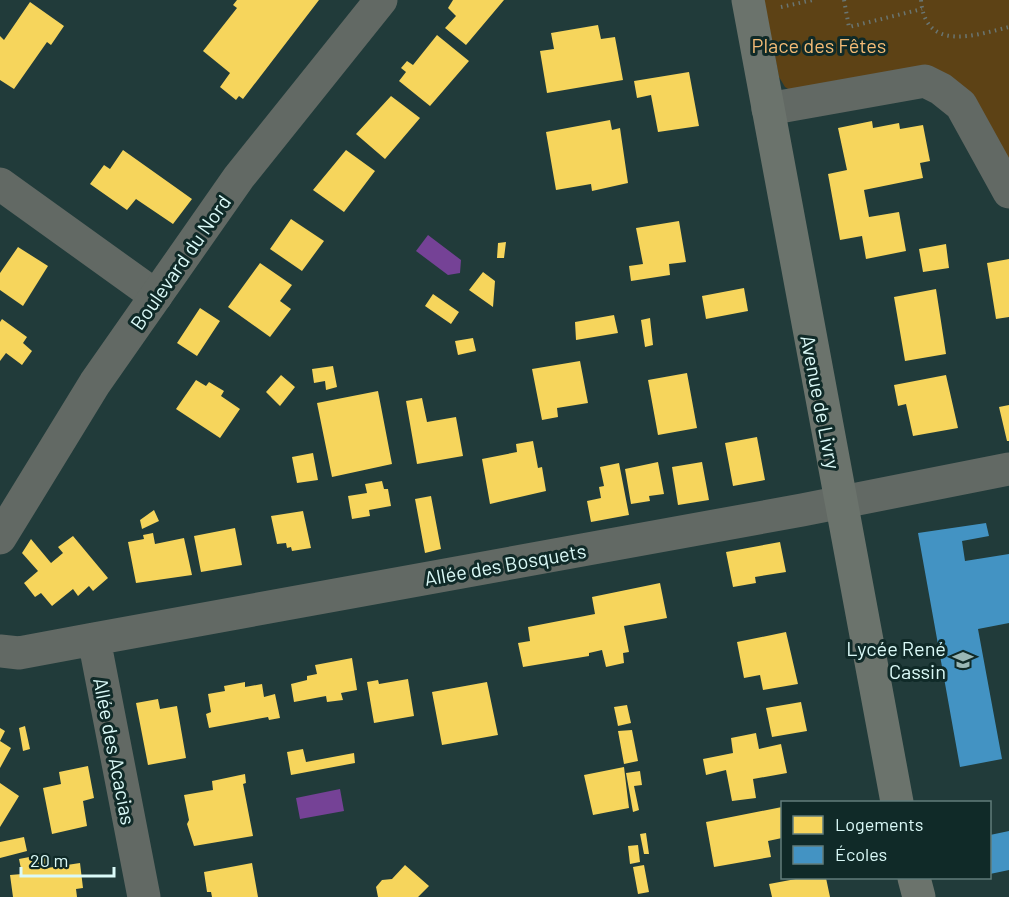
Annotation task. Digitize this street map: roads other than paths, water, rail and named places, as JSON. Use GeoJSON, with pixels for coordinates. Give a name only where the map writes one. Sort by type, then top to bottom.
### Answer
{"type":"FeatureCollection","features":[{"type":"Feature","properties":{"kind":"main road","name":"Avenue de Livry"},"geometry":{"type":"LineString","coordinates":[[748,0],[897,801]]}},
{"type":"Feature","properties":{"kind":"main road"},"geometry":{"type":"LineString","coordinates":[[912,879],[912,897]]}},
{"type":"Feature","properties":{"kind":"main road"},"geometry":{"type":"LineString","coordinates":[[912,879],[919,897]]}},
{"type":"Feature","properties":{"kind":"street","name":"Boulevard du Nord"},"geometry":{"type":"LineString","coordinates":[[0,538],[95,383],[239,177],[381,0]]}},
{"type":"Feature","properties":{"kind":"street"},"geometry":{"type":"LineString","coordinates":[[768,109],[925,81],[941,89],[961,105],[1009,192]]}},
{"type":"Feature","properties":{"kind":"street"},"geometry":{"type":"LineString","coordinates":[[0,184],[156,296]]}},
{"type":"Feature","properties":{"kind":"street","name":"Allée des Bosquets"},"geometry":{"type":"LineString","coordinates":[[0,651],[19,653],[841,503],[1009,469]]}},
{"type":"Feature","properties":{"kind":"street","name":"Allée des Acacias"},"geometry":{"type":"LineString","coordinates":[[94,639],[144,897]]}},
{"type":"Feature","properties":{"kind":"place","name":"Lycée René Cassin"},"geometry":{"type":"Point","coordinates":[963,660]}},
{"type":"Feature","properties":{"kind":"park label","name":"Place des Fêtes"},"geometry":{"type":"Point","coordinates":[819,45]}}]}
